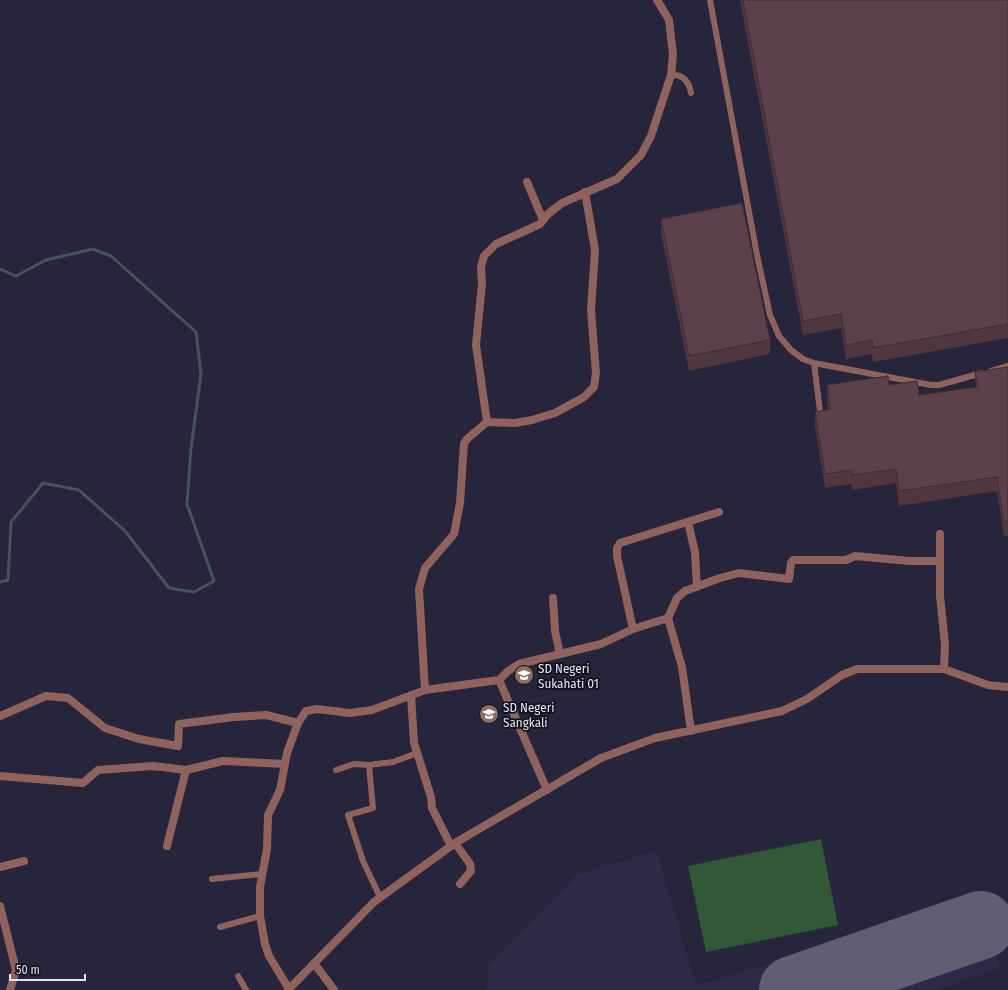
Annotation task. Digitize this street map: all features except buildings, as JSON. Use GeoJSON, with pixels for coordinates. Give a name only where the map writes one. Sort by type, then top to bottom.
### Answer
{"type":"FeatureCollection","features":[{"type":"Feature","properties":{"kind":"street"},"geometry":{"type":"LineString","coordinates":[[486,422],[476,345],[482,284],[481,267],[484,256],[496,244],[540,224],[556,207],[584,192],[616,179],[641,155],[651,136],[664,90],[671,76],[673,55],[670,20],[657,0]]}},
{"type":"Feature","properties":{"kind":"street"},"geometry":{"type":"LineString","coordinates":[[527,182],[543,220]]}},
{"type":"Feature","properties":{"kind":"street"},"geometry":{"type":"LineString","coordinates":[[425,690],[419,589],[425,568],[454,534],[458,521],[461,496],[464,444],[467,439],[486,422],[515,423],[532,420],[555,413],[584,397],[594,387],[596,373],[592,310],[595,250],[584,192]]}},
{"type":"Feature","properties":{"kind":"street"},"geometry":{"type":"LineString","coordinates":[[632,629],[617,548],[620,543],[719,512]]}},
{"type":"Feature","properties":{"kind":"street"},"geometry":{"type":"LineString","coordinates":[[688,522],[695,552],[696,587]]}},
{"type":"Feature","properties":{"kind":"street"},"geometry":{"type":"LineString","coordinates":[[940,534],[940,596],[945,644],[944,669]]}},
{"type":"Feature","properties":{"kind":"street"},"geometry":{"type":"LineString","coordinates":[[691,731],[682,667],[668,618],[677,598],[685,591],[720,578],[739,573],[789,579],[791,563],[793,560],[846,560],[855,556],[909,561],[940,561]]}},
{"type":"Feature","properties":{"kind":"street"},"geometry":{"type":"LineString","coordinates":[[552,598],[554,631],[560,654]]}},
{"type":"Feature","properties":{"kind":"street"},"geometry":{"type":"LineString","coordinates":[[668,618],[632,629],[601,644],[519,664],[508,671],[499,680],[425,690],[372,710],[350,713],[310,710],[303,714],[298,723],[285,764],[280,790],[268,815],[267,849],[261,874],[260,916],[265,944],[288,990],[351,923],[380,897],[453,845],[601,758],[640,742],[772,714],[791,708],[850,671],[857,669],[944,669],[988,685],[1008,686]]}},
{"type":"Feature","properties":{"kind":"street"},"geometry":{"type":"LineString","coordinates":[[499,680],[547,790]]}},
{"type":"Feature","properties":{"kind":"street"},"geometry":{"type":"LineString","coordinates":[[0,716],[46,696],[68,698],[105,728],[139,739],[178,746],[179,724],[234,716],[266,715],[298,723]]}},
{"type":"Feature","properties":{"kind":"street"},"geometry":{"type":"LineString","coordinates":[[411,696],[414,743],[431,797],[432,808],[453,845],[470,864],[471,871],[460,884]]}},
{"type":"Feature","properties":{"kind":"street"},"geometry":{"type":"LineString","coordinates":[[0,776],[83,784],[98,770],[153,766],[186,770],[223,762],[285,764]]}},
{"type":"Feature","properties":{"kind":"street"},"geometry":{"type":"LineString","coordinates":[[167,846],[186,770]]}},
{"type":"Feature","properties":{"kind":"street"},"geometry":{"type":"LineString","coordinates":[[0,867],[24,861]]}},
{"type":"Feature","properties":{"kind":"street"},"geometry":{"type":"LineString","coordinates":[[0,906],[16,970],[10,990]]}},
{"type":"Feature","properties":{"kind":"street"},"geometry":{"type":"LineString","coordinates":[[314,963],[334,990]]}},
{"type":"Feature","properties":{"kind":"lane"},"geometry":{"type":"LineString","coordinates":[[710,0],[756,247],[770,315],[779,336],[791,350],[803,359],[814,363],[931,385],[939,385],[1008,366]]}},
{"type":"Feature","properties":{"kind":"lane"},"geometry":{"type":"LineString","coordinates":[[671,76],[678,75],[685,78],[690,85],[691,93]]}},
{"type":"Feature","properties":{"kind":"lane"},"geometry":{"type":"LineString","coordinates":[[814,363],[820,411]]}},
{"type":"Feature","properties":{"kind":"lane"},"geometry":{"type":"LineString","coordinates":[[336,770],[354,764],[369,765],[393,762],[417,753]]}},
{"type":"Feature","properties":{"kind":"lane"},"geometry":{"type":"LineString","coordinates":[[369,765],[373,808],[348,815],[363,861],[380,897]]}},
{"type":"Feature","properties":{"kind":"lane"},"geometry":{"type":"LineString","coordinates":[[212,879],[261,874]]}},
{"type":"Feature","properties":{"kind":"lane"},"geometry":{"type":"LineString","coordinates":[[220,927],[260,916]]}},
{"type":"Feature","properties":{"kind":"lane"},"geometry":{"type":"LineString","coordinates":[[238,976],[246,990]]}},
{"type":"Feature","properties":{"kind":"shaded area"},"geometry":{"type":"Polygon","coordinates":[[[656,850],[696,985],[984,902],[1000,968],[936,990],[486,990],[489,965],[577,875],[656,850]]]}},
{"type":"Feature","properties":{"kind":"green space"},"geometry":{"type":"Polygon","coordinates":[[[821,839],[838,925],[706,952],[688,866],[821,839]]]}},
{"type":"Feature","properties":{"kind":"waterway"},"geometry":{"type":"LineString","coordinates":[[0,269],[16,276],[46,260],[93,249],[111,256],[196,332],[201,374],[191,448],[187,504],[214,581],[194,592],[169,588],[125,531],[79,490],[43,483],[11,522],[8,580],[0,582]]}},
{"type":"Feature","properties":{"kind":"runway"},"geometry":{"type":"LineString","coordinates":[[793,990],[981,925]]}},
{"type":"Feature","properties":{"kind":"place","name":"SD Negeri Sukahati 01"},"geometry":{"type":"Point","coordinates":[524,675]}},
{"type":"Feature","properties":{"kind":"place","name":"SD Negeri Sangkali"},"geometry":{"type":"Point","coordinates":[489,714]}}]}
